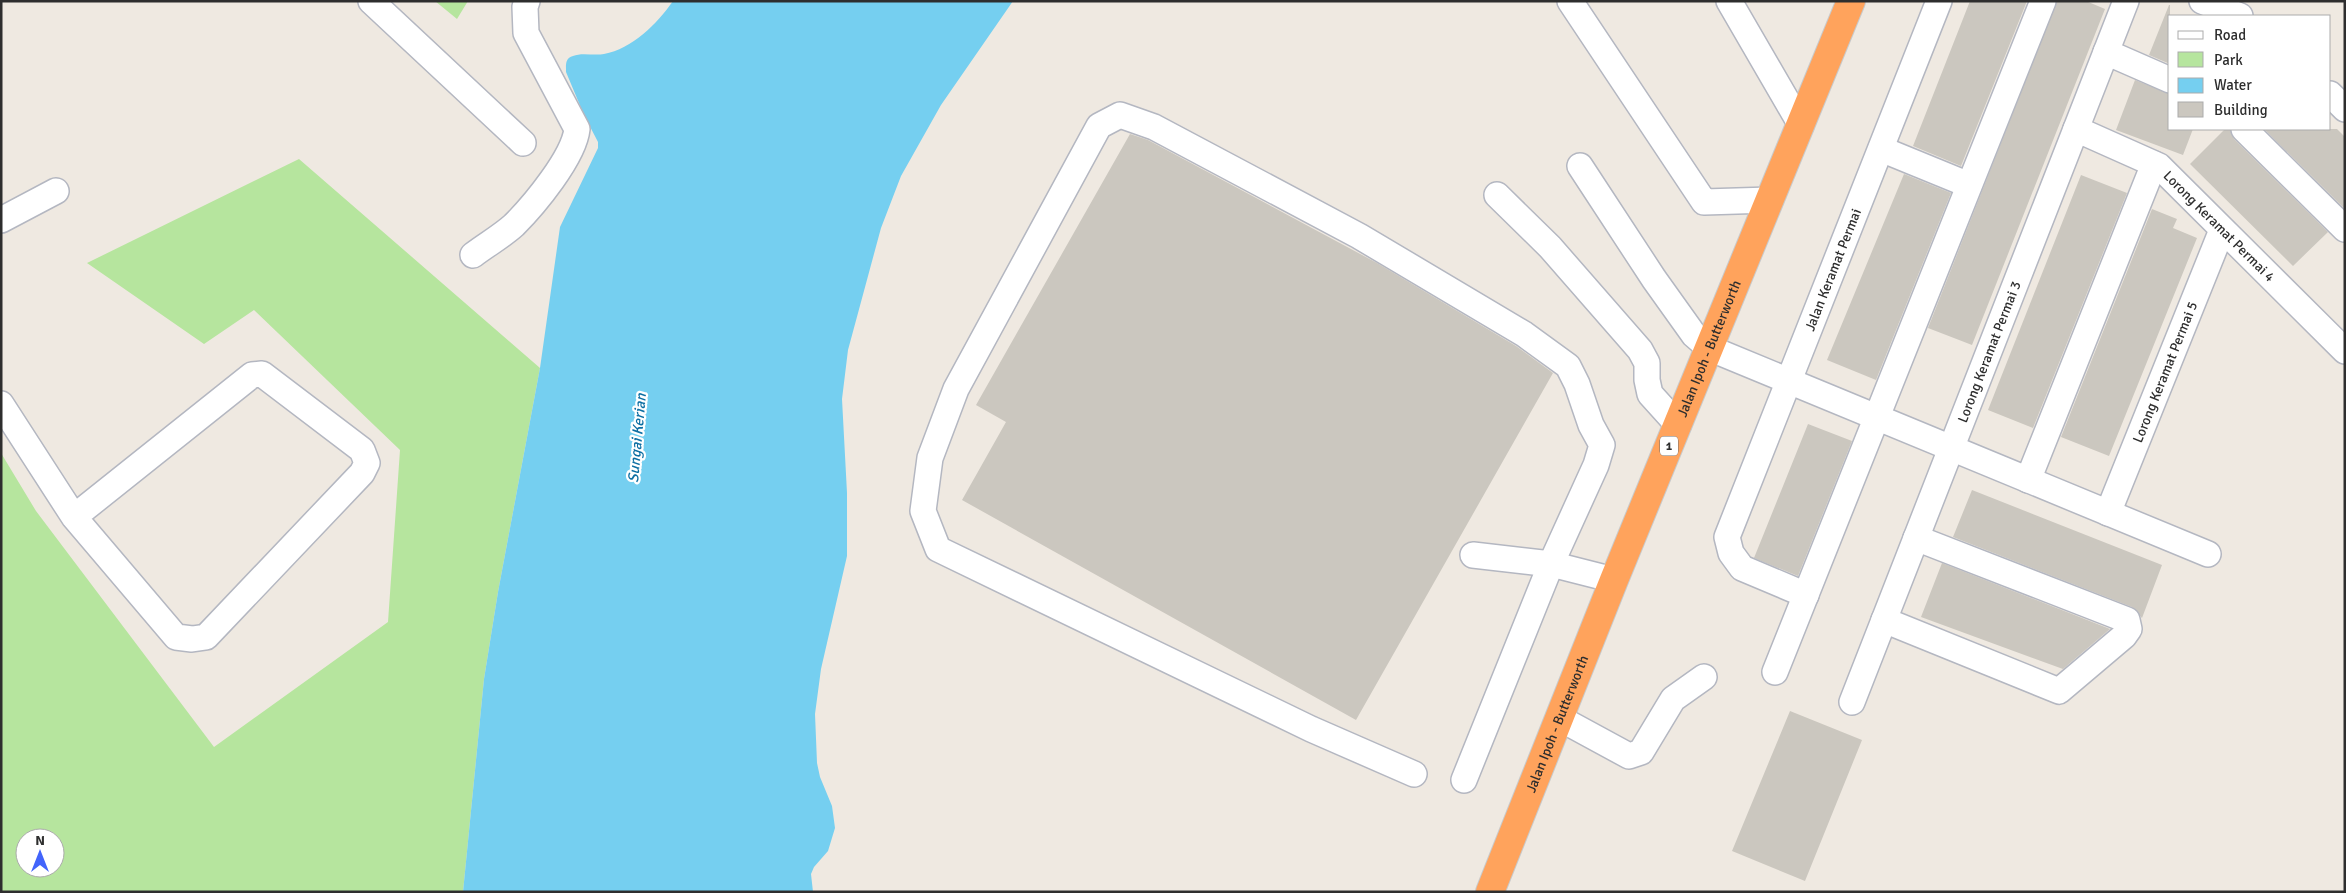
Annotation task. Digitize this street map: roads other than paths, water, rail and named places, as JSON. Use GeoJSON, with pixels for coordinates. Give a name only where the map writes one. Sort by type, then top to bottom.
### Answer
{"type":"FeatureCollection","features":[{"type":"Feature","properties":{"kind":"highway","name":"Jalan Ipoh - Butterworth"},"geometry":{"type":"LineString","coordinates":[[1490,892],[1614,580],[1850,2]]}},
{"type":"Feature","properties":{"kind":"street"},"geometry":{"type":"LineString","coordinates":[[371,1],[523,143]]}},
{"type":"Feature","properties":{"kind":"street"},"geometry":{"type":"LineString","coordinates":[[473,255],[513,226],[550,183],[576,139],[577,129],[526,32],[525,7],[527,1]]}},
{"type":"Feature","properties":{"kind":"street"},"geometry":{"type":"LineString","coordinates":[[1570,1],[1704,202],[1770,200]]}},
{"type":"Feature","properties":{"kind":"street"},"geometry":{"type":"LineString","coordinates":[[1729,1],[1801,125]]}},
{"type":"Feature","properties":{"kind":"street","name":"Jalan Keramat Permai"},"geometry":{"type":"LineString","coordinates":[[1806,595],[1742,568],[1731,553],[1727,538],[1940,1]]}},
{"type":"Feature","properties":{"kind":"street"},"geometry":{"type":"LineString","coordinates":[[1775,672],[2043,1]]}},
{"type":"Feature","properties":{"kind":"street","name":"Lorong Keramat Permai 3"},"geometry":{"type":"LineString","coordinates":[[1852,702],[2126,1]]}},
{"type":"Feature","properties":{"kind":"street"},"geometry":{"type":"LineString","coordinates":[[2202,1],[2237,15]]}},
{"type":"Feature","properties":{"kind":"street"},"geometry":{"type":"LineString","coordinates":[[2106,52],[2168,79]]}},
{"type":"Feature","properties":{"kind":"street"},"geometry":{"type":"LineString","coordinates":[[2331,95],[2345,109]]}},
{"type":"Feature","properties":{"kind":"street"},"geometry":{"type":"LineString","coordinates":[[1414,774],[1311,729],[938,549],[923,511],[930,458],[956,388],[1099,126],[1120,116],[1154,127],[1222,161],[1359,236],[1524,334],[1568,366],[1577,384],[1591,425],[1602,445],[1596,465],[1551,564],[1464,780]]}},
{"type":"Feature","properties":{"kind":"street","name":"Lorong Keramat Permai 4"},"geometry":{"type":"LineString","coordinates":[[2076,128],[2159,166],[2345,351]]}},
{"type":"Feature","properties":{"kind":"street"},"geometry":{"type":"LineString","coordinates":[[2245,130],[2345,229]]}},
{"type":"Feature","properties":{"kind":"street"},"geometry":{"type":"LineString","coordinates":[[1881,149],[1969,185]]}},
{"type":"Feature","properties":{"kind":"street"},"geometry":{"type":"LineString","coordinates":[[2028,480],[2154,164]]}},
{"type":"Feature","properties":{"kind":"street"},"geometry":{"type":"LineString","coordinates":[[1580,166],[1654,279],[1694,335],[1709,348],[2208,554]]}},
{"type":"Feature","properties":{"kind":"street"},"geometry":{"type":"LineString","coordinates":[[1,220],[56,191]]}},
{"type":"Feature","properties":{"kind":"street"},"geometry":{"type":"LineString","coordinates":[[1497,195],[1550,247],[1640,350],[1647,363],[1647,380],[1650,394],[1678,425]]}},
{"type":"Feature","properties":{"kind":"street","name":"Lorong Keramat Permai 5"},"geometry":{"type":"LineString","coordinates":[[2108,513],[2222,230]]}},
{"type":"Feature","properties":{"kind":"street"},"geometry":{"type":"LineString","coordinates":[[1,404],[74,517],[176,637],[192,639],[206,637],[362,473],[367,463],[362,450],[262,374],[252,376],[74,517]]}},
{"type":"Feature","properties":{"kind":"street"},"geometry":{"type":"LineString","coordinates":[[1884,620],[2060,691],[2124,636],[2129,629],[2127,620],[1916,538]]}},
{"type":"Feature","properties":{"kind":"street"},"geometry":{"type":"LineString","coordinates":[[1473,555],[1551,564],[1614,580]]}},
{"type":"Feature","properties":{"kind":"street"},"geometry":{"type":"LineString","coordinates":[[1559,718],[1629,756],[1635,755],[1641,752],[1673,699],[1704,677]]}},
{"type":"Feature","properties":{"kind":"water","name":"Sungai Kerian"},"geometry":{"type":"Polygon","coordinates":[[[673,1],[1013,1],[941,105],[901,176],[881,228],[848,350],[842,399],[847,493],[847,556],[821,669],[815,714],[817,763],[820,777],[832,806],[835,828],[828,851],[814,867],[811,874],[813,892],[463,892],[484,679],[498,592],[540,368],[560,227],[598,148],[598,142],[584,115],[566,72],[566,62],[570,57],[577,55],[604,54],[624,47],[652,27],[673,1]]]}}]}
